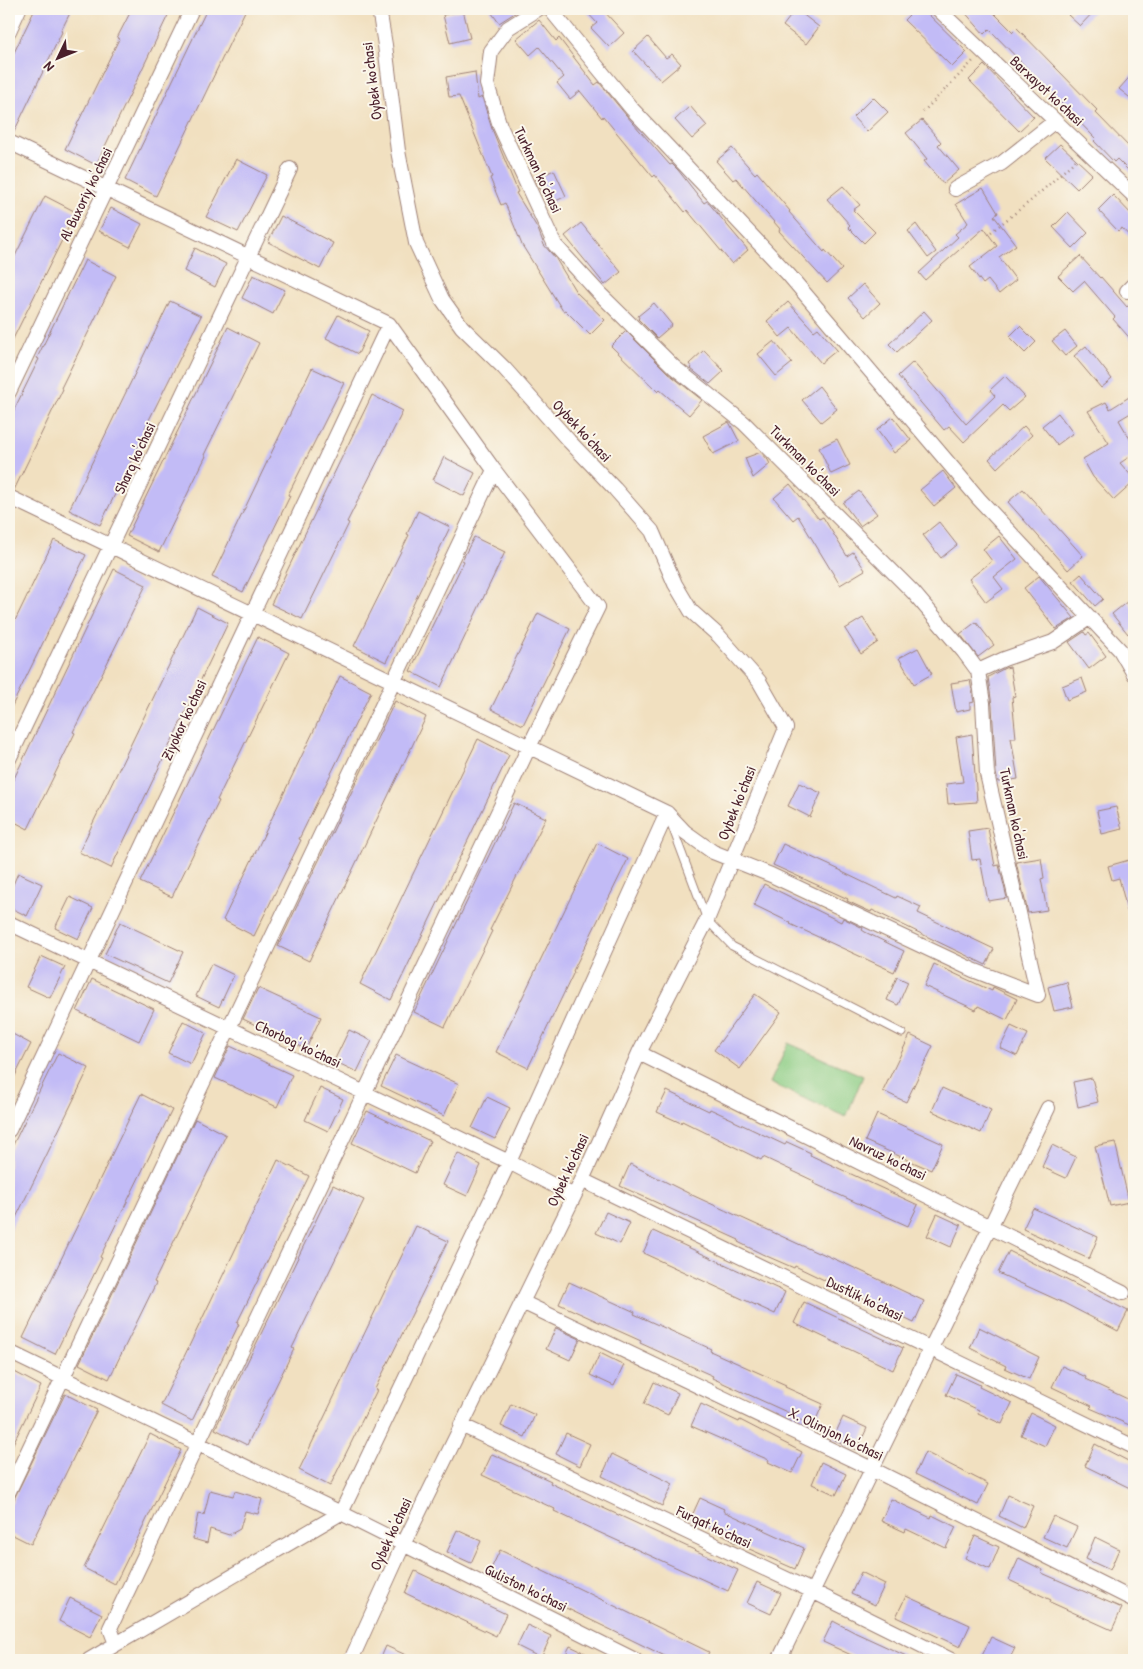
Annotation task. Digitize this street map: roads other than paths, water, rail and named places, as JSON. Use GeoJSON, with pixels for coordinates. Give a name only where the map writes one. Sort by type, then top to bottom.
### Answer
{"type":"FeatureCollection","features":[{"type":"Feature","properties":{"kind":"street"},"geometry":{"type":"LineString","coordinates":[[9,31],[19,9]]}},
{"type":"Feature","properties":{"kind":"street","name":"Al Buxoriy ko'chasi"},"geometry":{"type":"LineString","coordinates":[[9,392],[192,9]]}},
{"type":"Feature","properties":{"kind":"street","name":"Oybek ko'chasi"},"geometry":{"type":"LineString","coordinates":[[351,1660],[402,1545],[582,1180],[639,1053],[707,920],[786,728],[759,681],[720,636],[690,611],[675,584],[652,531],[616,489],[569,441],[504,368],[462,327],[442,299],[416,243],[398,151],[379,9]]}},
{"type":"Feature","properties":{"kind":"street","name":"Turkman ko'chasi"},"geometry":{"type":"LineString","coordinates":[[538,9],[508,28],[491,51],[487,84],[500,126],[555,245],[674,367],[744,423],[832,510],[912,592],[978,671],[983,703],[987,774],[1038,995],[973,970],[771,874],[732,860]]}},
{"type":"Feature","properties":{"kind":"street"},"geometry":{"type":"LineString","coordinates":[[550,9],[632,109],[788,274],[979,499],[1120,650],[1134,674]]}},
{"type":"Feature","properties":{"kind":"street","name":"Barxayot ko'chasi"},"geometry":{"type":"LineString","coordinates":[[938,9],[1134,196]]}},
{"type":"Feature","properties":{"kind":"street"},"geometry":{"type":"LineString","coordinates":[[956,189],[1002,163],[1055,121]]}},
{"type":"Feature","properties":{"kind":"street"},"geometry":{"type":"LineString","coordinates":[[9,142],[389,324],[494,470],[598,608],[529,747],[110,1628],[116,1644]]}},
{"type":"Feature","properties":{"kind":"street","name":"Sharq ko'chasi"},"geometry":{"type":"LineString","coordinates":[[9,759],[290,169]]}},
{"type":"Feature","properties":{"kind":"street","name":"Ziyokor ko'chasi"},"geometry":{"type":"LineString","coordinates":[[9,1130],[389,324]]}},
{"type":"Feature","properties":{"kind":"street"},"geometry":{"type":"LineString","coordinates":[[9,1491],[494,470]]}},
{"type":"Feature","properties":{"kind":"street"},"geometry":{"type":"LineString","coordinates":[[9,497],[667,813],[685,832],[713,852],[732,860]]}},
{"type":"Feature","properties":{"kind":"street"},"geometry":{"type":"LineString","coordinates":[[978,671],[1052,642],[1089,618]]}},
{"type":"Feature","properties":{"kind":"street"},"geometry":{"type":"LineString","coordinates":[[89,1660],[341,1513],[509,1162],[667,813]]}},
{"type":"Feature","properties":{"kind":"street","name":"Chorbog' ko'chasi"},"geometry":{"type":"LineString","coordinates":[[9,923],[509,1162],[574,1196]]}},
{"type":"Feature","properties":{"kind":"street","name":"Navruz ko'chasi"},"geometry":{"type":"LineString","coordinates":[[639,1053],[1123,1293]]}},
{"type":"Feature","properties":{"kind":"street"},"geometry":{"type":"LineString","coordinates":[[779,1660],[1048,1108]]}},
{"type":"Feature","properties":{"kind":"street","name":"Dustlik ko'chasi"},"geometry":{"type":"LineString","coordinates":[[582,1180],[1134,1447]]}},
{"type":"Feature","properties":{"kind":"street","name":"X. Olimjon ko'chasi"},"geometry":{"type":"LineString","coordinates":[[522,1302],[872,1469],[1134,1600]]}},
{"type":"Feature","properties":{"kind":"street","name":"Guliston ko'chasi"},"geometry":{"type":"LineString","coordinates":[[9,1352],[341,1513],[635,1660]]}},
{"type":"Feature","properties":{"kind":"street","name":"Furqat ko'chasi"},"geometry":{"type":"LineString","coordinates":[[461,1425],[951,1660]]}},
{"type":"Feature","properties":{"kind":"lane"},"geometry":{"type":"LineString","coordinates":[[667,813],[707,920],[732,946],[902,1033]]}}]}
